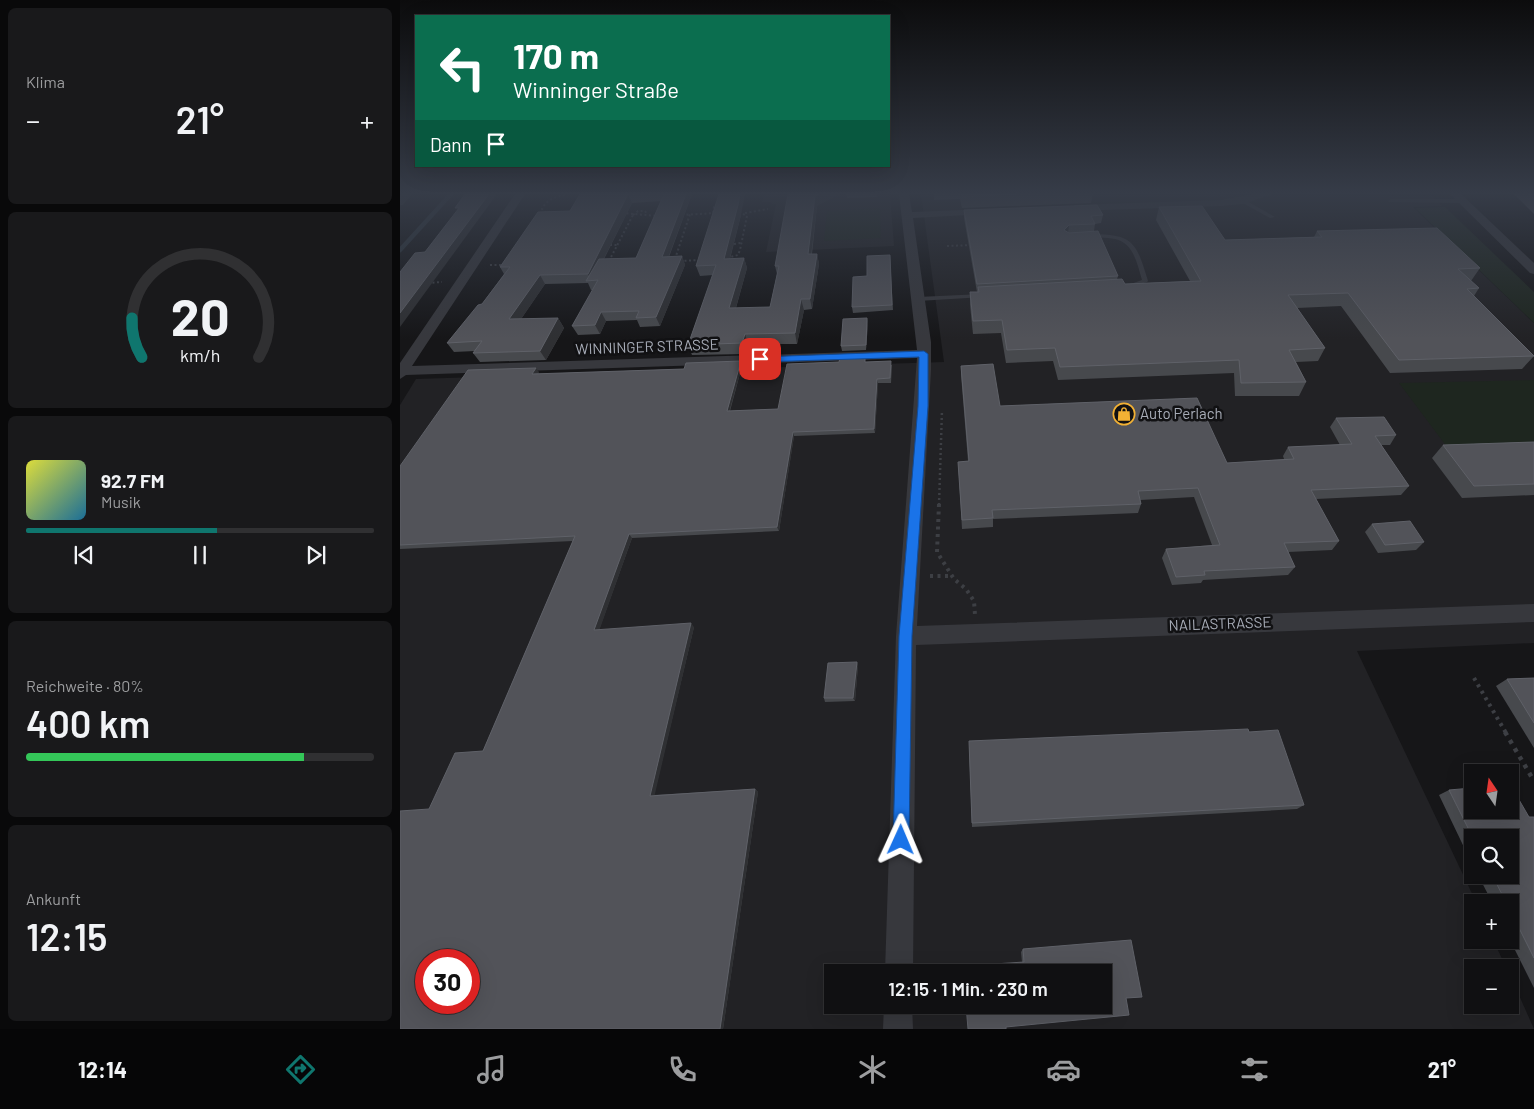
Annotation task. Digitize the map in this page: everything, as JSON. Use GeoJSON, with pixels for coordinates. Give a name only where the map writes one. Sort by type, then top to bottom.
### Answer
{"type":"FeatureCollection","features":[{"type":"Feature","properties":{"kind":"street"},"geometry":{"type":"LineString","coordinates":[[401,373],[488,242]]}},
{"type":"Feature","properties":{"kind":"street"},"geometry":{"type":"LineString","coordinates":[[899,964],[906,636],[923,406],[924,354],[911,242]]}},
{"type":"Feature","properties":{"kind":"street"},"geometry":{"type":"LineString","coordinates":[[1504,242],[1534,270]]}},
{"type":"Feature","properties":{"kind":"street","name":"WINNINGER STRASSE"},"geometry":{"type":"LineString","coordinates":[[401,373],[924,354]]}},
{"type":"Feature","properties":{"kind":"street","name":"NAILASTRASSE"},"geometry":{"type":"LineString","coordinates":[[906,636],[1534,613]]}},
{"type":"Feature","properties":{"kind":"street"},"geometry":{"type":"LineString","coordinates":[[898,1014],[898,1029]]}},
{"type":"Feature","properties":{"kind":"lane"},"geometry":{"type":"LineString","coordinates":[[1116,288],[1125,288],[1145,281],[1132,246],[1128,242]]}},
{"type":"Feature","properties":{"kind":"lane"},"geometry":{"type":"LineString","coordinates":[[918,299],[992,296]]}},
{"type":"Feature","properties":{"kind":"path"},"geometry":{"type":"LineString","coordinates":[[618,262],[609,262],[620,242]]}},
{"type":"Feature","properties":{"kind":"path"},"geometry":{"type":"LineString","coordinates":[[681,242],[674,261],[707,260]]}},
{"type":"Feature","properties":{"kind":"path"},"geometry":{"type":"LineString","coordinates":[[722,258],[738,256],[741,243],[734,244]]}},
{"type":"Feature","properties":{"kind":"path"},"geometry":{"type":"LineString","coordinates":[[947,246],[974,244]]}},
{"type":"Feature","properties":{"kind":"path"},"geometry":{"type":"LineString","coordinates":[[610,245],[619,245]]}},
{"type":"Feature","properties":{"kind":"path"},"geometry":{"type":"LineString","coordinates":[[672,246],[680,246]]}},
{"type":"Feature","properties":{"kind":"path"},"geometry":{"type":"LineString","coordinates":[[472,266],[508,265]]}},
{"type":"Feature","properties":{"kind":"path"},"geometry":{"type":"LineString","coordinates":[[423,284],[445,282]]}},
{"type":"Feature","properties":{"kind":"path"},"geometry":{"type":"LineString","coordinates":[[1474,678],[1534,781]]}},
{"type":"Feature","properties":{"kind":"shaded area"},"geometry":{"type":"Polygon","coordinates":[[[768,242],[894,242],[894,246],[766,252],[768,242]]]}},
{"type":"Feature","properties":{"kind":"shaded area"},"geometry":{"type":"Polygon","coordinates":[[[928,242],[1450,242],[1534,323],[1534,643],[1357,651],[1464,877],[1464,884],[1467,884],[1472,894],[1464,894],[1464,949],[1497,949],[1502,959],[1464,959],[1464,1014],[1519,1014],[1519,995],[1534,1029],[400,1029],[400,405],[416,379],[944,362],[928,242]]]}},
{"type":"Feature","properties":{"kind":"shaded area"},"geometry":{"type":"Polygon","coordinates":[[[1450,242],[1482,242],[1534,292],[1534,323],[1450,242]]]}},
{"type":"Feature","properties":{"kind":"shaded area"},"geometry":{"type":"Polygon","coordinates":[[[1534,380],[1534,445],[1447,447],[1399,383],[1534,380]]]}},
{"type":"Feature","properties":{"kind":"building"},"geometry":{"type":"Polygon","coordinates":[[[433,242],[453,242],[400,313],[400,272],[415,253],[425,252],[433,242]]]}},
{"type":"Feature","properties":{"kind":"building"},"geometry":{"type":"Polygon","coordinates":[[[517,242],[604,242],[588,274],[540,275],[509,319],[558,318],[540,351],[473,353],[482,341],[447,343],[478,305],[482,304],[510,267],[500,267],[517,242]]]}},
{"type":"Feature","properties":{"kind":"building"},"geometry":{"type":"Polygon","coordinates":[[[643,242],[668,242],[662,257],[682,256],[656,317],[636,318],[639,311],[601,312],[595,325],[572,326],[598,280],[586,281],[599,259],[636,258],[643,242]]]}},
{"type":"Feature","properties":{"kind":"building"},"geometry":{"type":"Polygon","coordinates":[[[704,242],[728,242],[724,259],[744,258],[729,308],[770,307],[779,266],[775,266],[779,242],[809,242],[808,254],[817,254],[810,299],[801,299],[795,333],[745,334],[742,343],[688,345],[716,265],[696,266],[704,242]]]}},
{"type":"Feature","properties":{"kind":"building"},"geometry":{"type":"Polygon","coordinates":[[[970,242],[1103,242],[1118,276],[977,284],[970,242]]]}},
{"type":"Feature","properties":{"kind":"building"},"geometry":{"type":"Polygon","coordinates":[[[1179,242],[1452,242],[1480,268],[1458,269],[1479,288],[1467,289],[1534,356],[1399,360],[1348,293],[1288,295],[1325,348],[1289,350],[1306,382],[1241,383],[1239,360],[1060,367],[1055,348],[1007,350],[1002,320],[973,321],[970,292],[979,292],[978,287],[1122,279],[1125,284],[1201,281],[1179,242]]]}},
{"type":"Feature","properties":{"kind":"building"},"geometry":{"type":"Polygon","coordinates":[[[890,255],[892,305],[852,307],[853,277],[867,276],[867,256],[890,255]]]}},
{"type":"Feature","properties":{"kind":"building"},"geometry":{"type":"Polygon","coordinates":[[[867,318],[866,345],[841,346],[843,319],[867,318]]]}},
{"type":"Feature","properties":{"kind":"building"},"geometry":{"type":"Polygon","coordinates":[[[865,357],[865,362],[891,361],[890,378],[877,379],[874,429],[793,432],[777,527],[629,534],[594,630],[691,623],[650,796],[755,789],[720,1029],[400,1029],[400,811],[429,809],[455,753],[483,751],[575,536],[400,545],[400,466],[468,370],[536,368],[532,374],[684,369],[686,363],[741,361],[727,411],[778,409],[787,364],[839,362],[840,358],[865,357]]]}},
{"type":"Feature","properties":{"kind":"building"},"geometry":{"type":"Polygon","coordinates":[[[993,364],[1000,406],[1197,398],[1227,463],[1294,459],[1288,447],[1352,444],[1336,418],[1384,417],[1396,435],[1375,436],[1409,486],[1311,490],[1339,541],[1284,543],[1295,567],[1204,571],[1205,575],[1176,577],[1166,549],[1220,545],[1198,488],[1138,491],[1141,504],[992,510],[993,518],[962,520],[958,462],[969,461],[961,366],[993,364]]]}},
{"type":"Feature","properties":{"kind":"building"},"geometry":{"type":"Polygon","coordinates":[[[1534,442],[1534,484],[1474,486],[1443,445],[1534,442]]]}},
{"type":"Feature","properties":{"kind":"building"},"geometry":{"type":"Polygon","coordinates":[[[1410,521],[1424,542],[1385,545],[1372,524],[1410,521]]]}},
{"type":"Feature","properties":{"kind":"building"},"geometry":{"type":"Polygon","coordinates":[[[857,662],[853,698],[824,698],[828,663],[857,662]]]}},
{"type":"Feature","properties":{"kind":"building"},"geometry":{"type":"Polygon","coordinates":[[[1534,678],[1534,723],[1507,679],[1534,678]]]}},
{"type":"Feature","properties":{"kind":"building"},"geometry":{"type":"Polygon","coordinates":[[[1248,729],[1249,732],[1278,730],[1304,805],[972,823],[969,741],[1248,729]]]}},
{"type":"Feature","properties":{"kind":"building"},"geometry":{"type":"Polygon","coordinates":[[[1464,789],[1464,819],[1519,819],[1519,800],[1529,817],[1534,817],[1534,958],[1519,928],[1519,894],[1502,894],[1497,884],[1519,884],[1519,829],[1468,829],[1449,790],[1464,789]]]}},
{"type":"Feature","properties":{"kind":"building"},"geometry":{"type":"Polygon","coordinates":[[[1131,940],[1142,997],[1126,998],[1129,1015],[1006,1027],[1006,1029],[968,1029],[967,1014],[1112,1014],[1112,964],[994,964],[1024,962],[1023,949],[1131,940]]]}},
{"type":"Feature","properties":{"kind":"waterway"},"geometry":{"type":"LineString","coordinates":[[400,250],[407,242]]}},
{"type":"Feature","properties":{"kind":"place","name":"Auto Perlach"},"geometry":{"type":"Point","coordinates":[1124,414]}},
{"type":"Feature","properties":{"kind":"route"},"geometry":{"type":"LineString","coordinates":[[760,359],[924,354],[923,406],[906,636],[901,840]]}}]}
